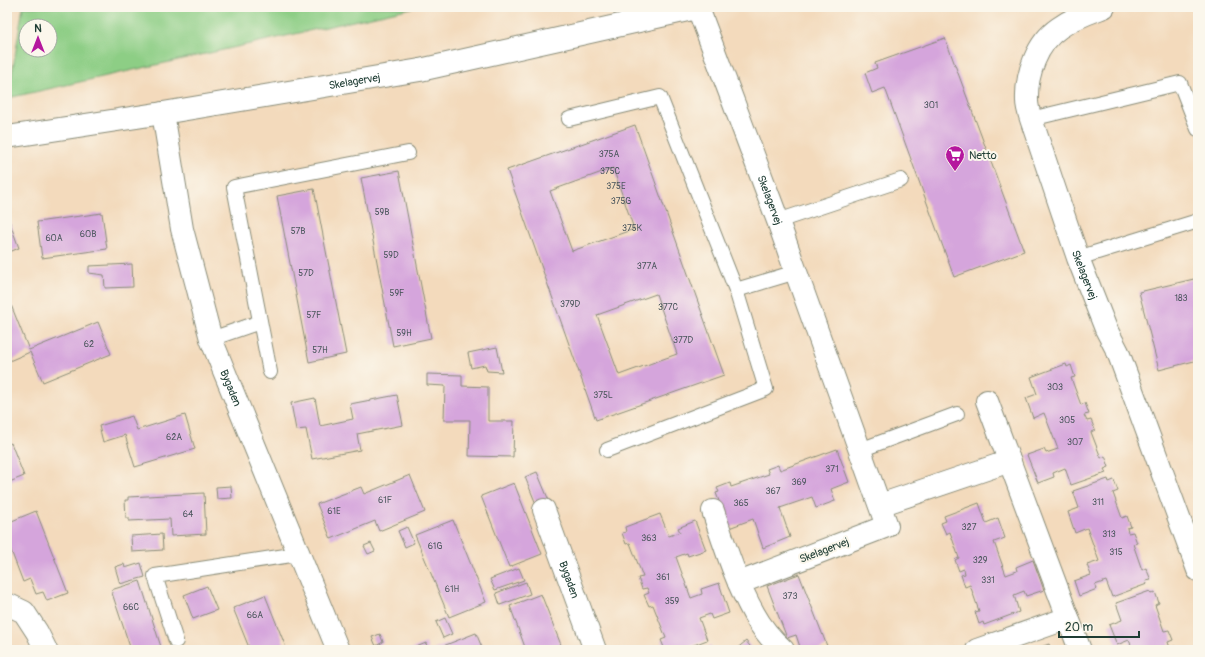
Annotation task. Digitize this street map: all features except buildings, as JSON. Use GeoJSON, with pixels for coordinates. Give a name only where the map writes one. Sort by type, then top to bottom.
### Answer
{"type":"FeatureCollection","features":[{"type":"Feature","properties":{"kind":"street","name":"Skelagervej"},"geometry":{"type":"LineString","coordinates":[[7,137],[164,113],[420,70],[700,7],[887,526],[738,583]]}},
{"type":"Feature","properties":{"kind":"street","name":"Skelagervej"},"geometry":{"type":"LineString","coordinates":[[1104,7],[1077,17],[1058,28],[1044,43],[1033,62],[1027,83],[1027,102],[1030,119],[1078,258],[1106,329],[1118,352],[1198,570]]}},
{"type":"Feature","properties":{"kind":"street","name":"Bygaden"},"geometry":{"type":"LineString","coordinates":[[164,113],[182,229],[211,339],[338,650]]}},
{"type":"Feature","properties":{"kind":"street"},"geometry":{"type":"LineString","coordinates":[[987,401],[1080,650]]}},
{"type":"Feature","properties":{"kind":"street"},"geometry":{"type":"LineString","coordinates":[[880,505],[1010,461]]}},
{"type":"Feature","properties":{"kind":"street","name":"Bygaden"},"geometry":{"type":"LineString","coordinates":[[544,510],[594,650]]}},
{"type":"Feature","properties":{"kind":"street"},"geometry":{"type":"LineString","coordinates":[[713,512],[738,583],[754,615],[773,641],[783,650]]}},
{"type":"Feature","properties":{"kind":"street"},"geometry":{"type":"LineString","coordinates":[[7,604],[24,612],[37,632],[46,650]]}},
{"type":"Feature","properties":{"kind":"street"},"geometry":{"type":"LineString","coordinates":[[978,650],[1068,618]]}},
{"type":"Feature","properties":{"kind":"lane"},"geometry":{"type":"LineString","coordinates":[[1030,119],[1180,83],[1198,129]]}},
{"type":"Feature","properties":{"kind":"lane"},"geometry":{"type":"LineString","coordinates":[[569,120],[660,97],[736,290],[766,388],[607,450]]}},
{"type":"Feature","properties":{"kind":"lane"},"geometry":{"type":"LineString","coordinates":[[270,372],[234,187],[408,153]]}},
{"type":"Feature","properties":{"kind":"lane"},"geometry":{"type":"LineString","coordinates":[[778,221],[901,180]]}},
{"type":"Feature","properties":{"kind":"lane"},"geometry":{"type":"LineString","coordinates":[[1078,258],[1198,221]]}},
{"type":"Feature","properties":{"kind":"lane"},"geometry":{"type":"LineString","coordinates":[[736,290],[796,272]]}},
{"type":"Feature","properties":{"kind":"lane"},"geometry":{"type":"LineString","coordinates":[[211,339],[260,322]]}},
{"type":"Feature","properties":{"kind":"lane"},"geometry":{"type":"LineString","coordinates":[[860,450],[957,414]]}},
{"type":"Feature","properties":{"kind":"lane"},"geometry":{"type":"LineString","coordinates":[[176,641],[155,576],[298,554]]}},
{"type":"Feature","properties":{"kind":"green space"},"geometry":{"type":"Polygon","coordinates":[[[23,7],[416,7],[8,98],[18,37],[18,58],[58,58],[58,18],[21,18],[23,7]]]}},
{"type":"Feature","properties":{"kind":"place","name":"Netto"},"geometry":{"type":"Point","coordinates":[955,172]}}]}
